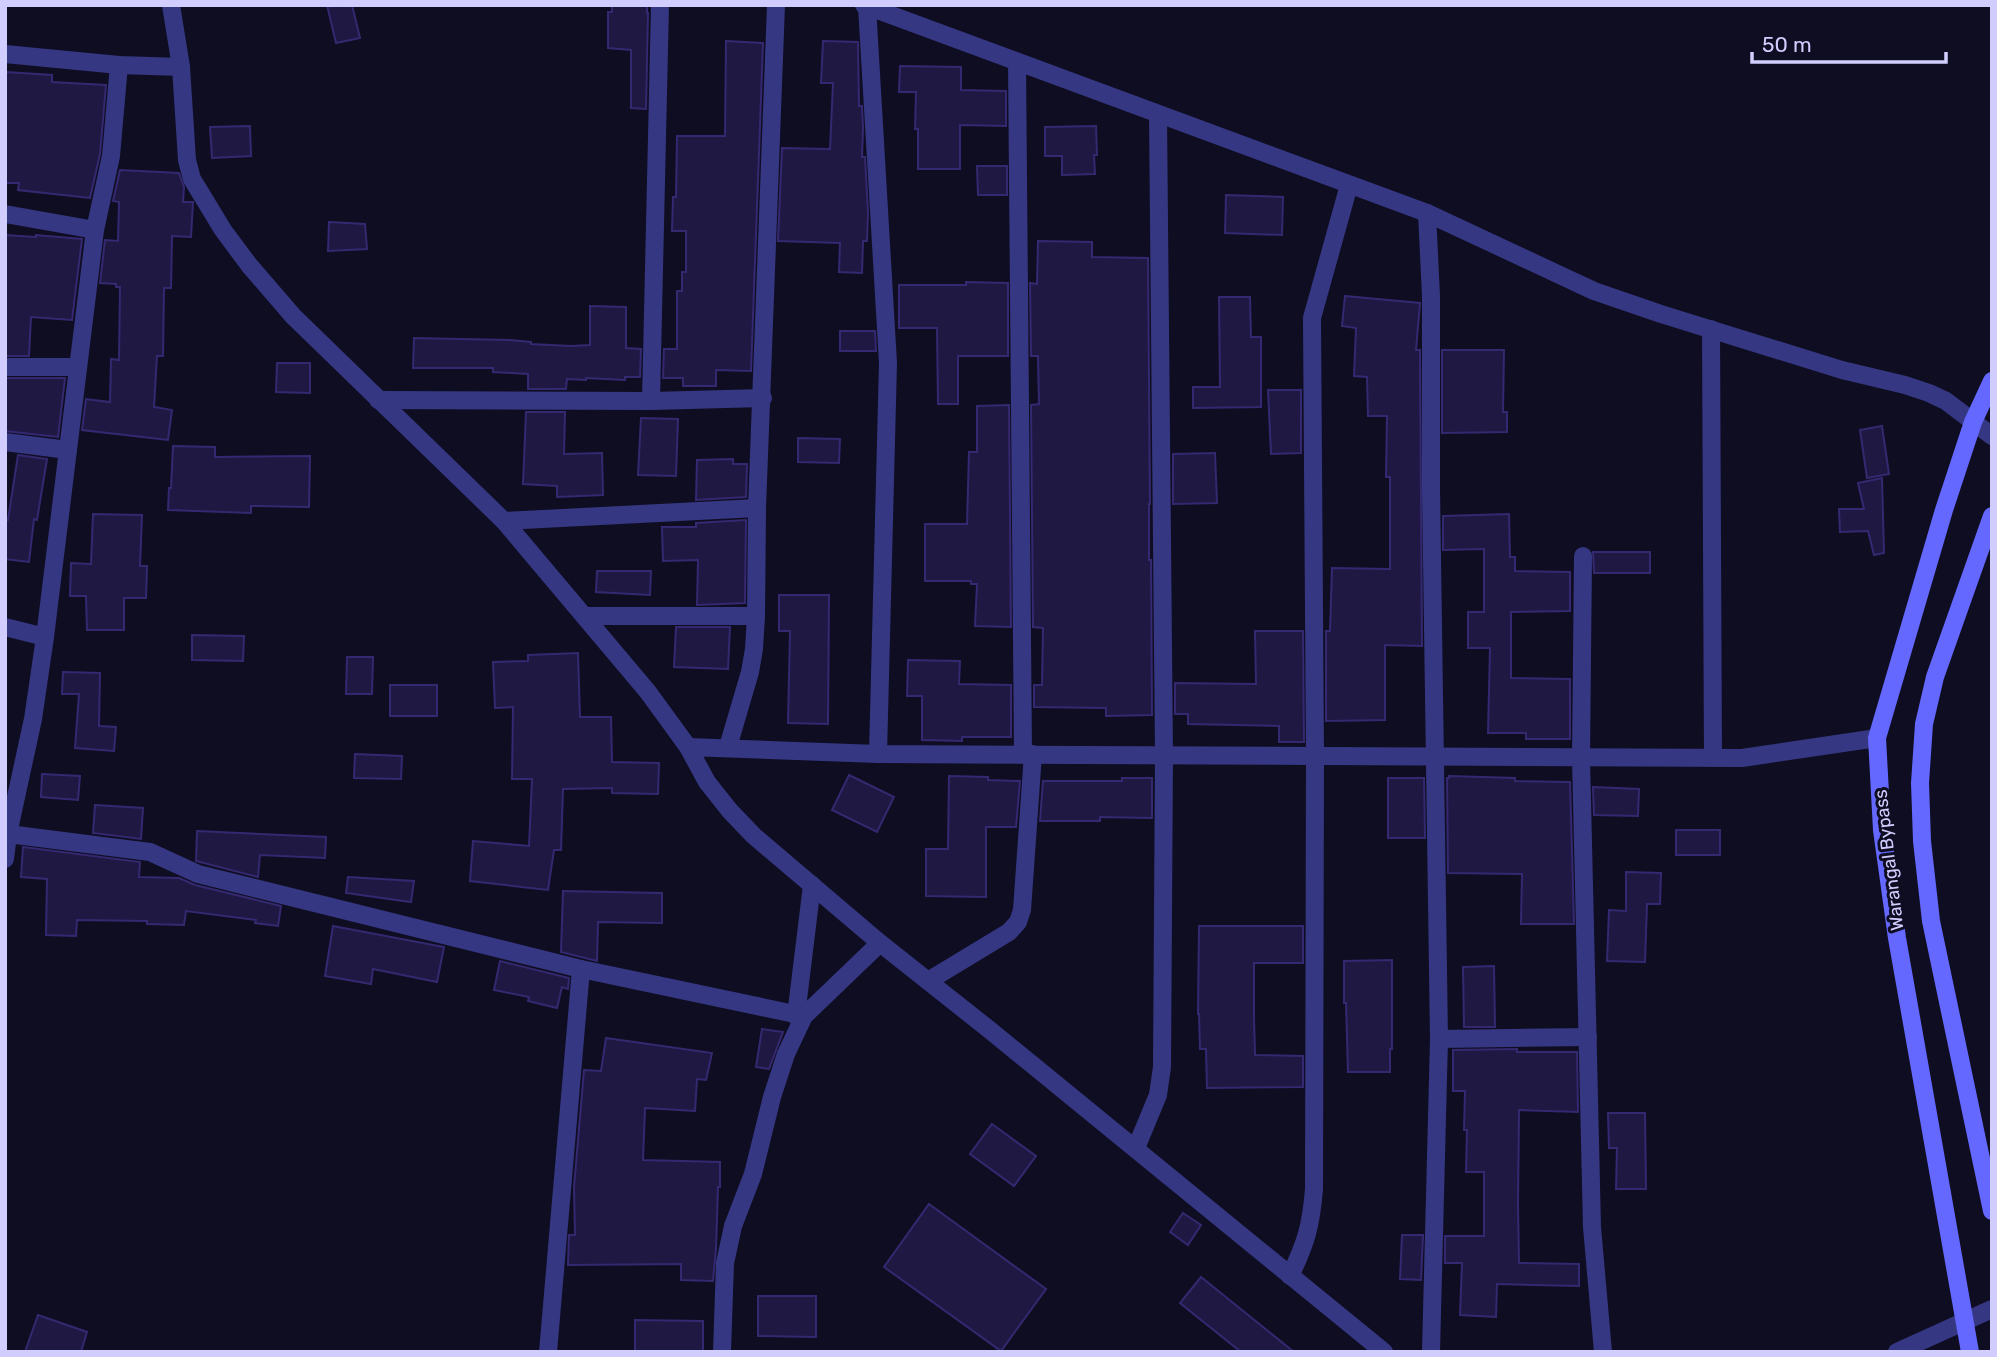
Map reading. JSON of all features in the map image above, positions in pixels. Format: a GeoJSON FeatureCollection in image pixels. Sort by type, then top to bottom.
{"type":"FeatureCollection","features":[{"type":"Feature","properties":{"kind":"main road","name":"Warangal Bypass"},"geometry":{"type":"LineString","coordinates":[[1970,1352],[1895,924],[1882,830],[1877,738],[1944,510],[1973,422],[1992,381]]}},
{"type":"Feature","properties":{"kind":"main road","name":"Warangal Bypass"},"geometry":{"type":"LineString","coordinates":[[1992,516],[1935,677],[1924,724],[1920,783],[1922,841],[1931,921],[1992,1212]]}},
{"type":"Feature","properties":{"kind":"street"},"geometry":{"type":"LineString","coordinates":[[171,5],[181,67],[187,160],[192,179],[223,230],[293,316],[503,521],[648,692],[688,747],[707,782],[730,811],[754,836],[880,943],[1136,1148],[1384,1352]]}},
{"type":"Feature","properties":{"kind":"street"},"geometry":{"type":"LineString","coordinates":[[651,401],[660,5]]}},
{"type":"Feature","properties":{"kind":"street"},"geometry":{"type":"LineString","coordinates":[[728,747],[754,649],[776,5]]}},
{"type":"Feature","properties":{"kind":"street"},"geometry":{"type":"LineString","coordinates":[[878,754],[888,363],[865,6],[1427,213],[1594,291],[1842,370],[1929,393],[1947,401],[1992,436]]}},
{"type":"Feature","properties":{"kind":"street"},"geometry":{"type":"LineString","coordinates":[[5,54],[119,65],[181,67]]}},
{"type":"Feature","properties":{"kind":"street"},"geometry":{"type":"LineString","coordinates":[[928,981],[1009,932],[1018,922],[1022,910],[1028,754],[1017,62]]}},
{"type":"Feature","properties":{"kind":"street"},"geometry":{"type":"LineString","coordinates":[[5,859],[33,719],[45,637],[95,230],[111,156],[119,65]]}},
{"type":"Feature","properties":{"kind":"street"},"geometry":{"type":"LineString","coordinates":[[1136,1148],[1161,1081],[1164,755],[1158,115]]}},
{"type":"Feature","properties":{"kind":"street"},"geometry":{"type":"LineString","coordinates":[[1290,1276],[1305,1243],[1312,1219],[1314,1189],[1312,318],[1349,185]]}},
{"type":"Feature","properties":{"kind":"street"},"geometry":{"type":"LineString","coordinates":[[1427,213],[1431,296],[1439,1039],[1431,1352]]}},
{"type":"Feature","properties":{"kind":"street"},"geometry":{"type":"LineString","coordinates":[[5,214],[95,230]]}},
{"type":"Feature","properties":{"kind":"street"},"geometry":{"type":"LineString","coordinates":[[1711,329],[1713,758]]}},
{"type":"Feature","properties":{"kind":"street"},"geometry":{"type":"LineString","coordinates":[[5,367],[77,366]]}},
{"type":"Feature","properties":{"kind":"street"},"geometry":{"type":"LineString","coordinates":[[377,400],[651,401],[763,398]]}},
{"type":"Feature","properties":{"kind":"street"},"geometry":{"type":"LineString","coordinates":[[5,442],[68,450]]}},
{"type":"Feature","properties":{"kind":"street"},"geometry":{"type":"LineString","coordinates":[[503,521],[757,508]]}},
{"type":"Feature","properties":{"kind":"street"},"geometry":{"type":"LineString","coordinates":[[1583,556],[1581,758],[1592,1227],[1603,1352]]}},
{"type":"Feature","properties":{"kind":"street"},"geometry":{"type":"LineString","coordinates":[[584,616],[756,616]]}},
{"type":"Feature","properties":{"kind":"street"},"geometry":{"type":"LineString","coordinates":[[5,626],[45,637]]}},
{"type":"Feature","properties":{"kind":"street"},"geometry":{"type":"LineString","coordinates":[[688,747],[878,754],[1741,758],[1877,738]]}},
{"type":"Feature","properties":{"kind":"street"},"geometry":{"type":"LineString","coordinates":[[8,834],[150,852],[198,874],[581,968],[800,1016]]}},
{"type":"Feature","properties":{"kind":"street"},"geometry":{"type":"LineString","coordinates":[[722,1352],[725,1263],[733,1226],[753,1174],[772,1097],[800,1016],[812,885]]}},
{"type":"Feature","properties":{"kind":"street"},"geometry":{"type":"LineString","coordinates":[[800,1016],[880,943]]}},
{"type":"Feature","properties":{"kind":"street"},"geometry":{"type":"LineString","coordinates":[[548,1352],[581,968]]}},
{"type":"Feature","properties":{"kind":"street"},"geometry":{"type":"LineString","coordinates":[[1439,1039],[1588,1037]]}},
{"type":"Feature","properties":{"kind":"street"},"geometry":{"type":"LineString","coordinates":[[1897,1352],[1992,1310]]}},
{"type":"Feature","properties":{"kind":"building"},"geometry":{"type":"Polygon","coordinates":[[[327,5],[352,5],[360,38],[336,43],[327,5]]]}},
{"type":"Feature","properties":{"kind":"building"},"geometry":{"type":"Polygon","coordinates":[[[612,5],[647,5],[646,109],[631,108],[631,50],[608,48],[608,12],[612,12],[612,5]]]}},
{"type":"Feature","properties":{"kind":"building"},"geometry":{"type":"Polygon","coordinates":[[[726,41],[763,43],[751,371],[716,370],[716,386],[683,386],[683,378],[663,378],[664,349],[677,349],[677,291],[682,291],[682,272],[686,272],[686,231],[672,231],[673,197],[676,197],[677,136],[725,136],[726,41]]]}},
{"type":"Feature","properties":{"kind":"building"},"geometry":{"type":"Polygon","coordinates":[[[823,41],[858,42],[862,157],[865,157],[868,212],[867,241],[863,241],[862,273],[839,272],[840,243],[778,241],[782,148],[830,149],[833,83],[821,83],[823,41]]]}},
{"type":"Feature","properties":{"kind":"building"},"geometry":{"type":"Polygon","coordinates":[[[900,66],[961,67],[961,90],[1006,91],[1006,126],[960,125],[960,169],[918,169],[916,92],[899,92],[900,66]]]}},
{"type":"Feature","properties":{"kind":"building"},"geometry":{"type":"Polygon","coordinates":[[[6,72],[52,75],[52,82],[106,85],[100,154],[90,198],[18,190],[19,183],[5,183],[6,72]]]}},
{"type":"Feature","properties":{"kind":"building"},"geometry":{"type":"Polygon","coordinates":[[[250,126],[251,156],[212,158],[210,127],[250,126]]]}},
{"type":"Feature","properties":{"kind":"building"},"geometry":{"type":"Polygon","coordinates":[[[1096,126],[1095,174],[1062,175],[1062,156],[1045,156],[1045,127],[1096,126]]]}},
{"type":"Feature","properties":{"kind":"building"},"geometry":{"type":"Polygon","coordinates":[[[977,166],[1007,166],[1007,195],[978,195],[977,166]]]}},
{"type":"Feature","properties":{"kind":"building"},"geometry":{"type":"Polygon","coordinates":[[[120,170],[179,173],[184,187],[183,202],[193,202],[191,237],[172,236],[171,288],[164,288],[163,356],[157,356],[154,407],[172,410],[168,440],[82,430],[86,399],[110,402],[111,359],[119,360],[120,287],[116,287],[116,284],[100,283],[105,240],[118,241],[119,202],[113,201],[120,170]]]}},
{"type":"Feature","properties":{"kind":"building"},"geometry":{"type":"Polygon","coordinates":[[[1226,195],[1283,197],[1282,235],[1225,233],[1226,195]]]}},
{"type":"Feature","properties":{"kind":"building"},"geometry":{"type":"Polygon","coordinates":[[[329,222],[365,224],[367,249],[328,251],[329,222]]]}},
{"type":"Feature","properties":{"kind":"building"},"geometry":{"type":"Polygon","coordinates":[[[5,235],[82,239],[72,320],[31,317],[29,356],[5,356],[5,235]]]}},
{"type":"Feature","properties":{"kind":"building"},"geometry":{"type":"Polygon","coordinates":[[[1038,241],[1092,242],[1092,257],[1148,258],[1152,715],[1106,716],[1106,708],[1034,707],[1034,685],[1042,685],[1043,628],[1033,627],[1031,405],[1039,404],[1038,356],[1031,356],[1030,283],[1037,284],[1038,241]]]}},
{"type":"Feature","properties":{"kind":"building"},"geometry":{"type":"Polygon","coordinates":[[[966,282],[1008,283],[1008,356],[958,356],[958,404],[938,404],[937,328],[899,328],[899,285],[966,285],[966,282]]]}},
{"type":"Feature","properties":{"kind":"building"},"geometry":{"type":"Polygon","coordinates":[[[1345,296],[1420,303],[1416,350],[1420,350],[1422,646],[1385,645],[1385,720],[1326,721],[1326,631],[1330,631],[1332,568],[1390,569],[1390,477],[1386,477],[1387,416],[1368,416],[1367,377],[1354,376],[1356,328],[1342,326],[1345,296]]]}},
{"type":"Feature","properties":{"kind":"building"},"geometry":{"type":"Polygon","coordinates":[[[1219,297],[1250,297],[1251,337],[1261,337],[1261,407],[1193,408],[1193,387],[1220,387],[1219,297]]]}},
{"type":"Feature","properties":{"kind":"building"},"geometry":{"type":"Polygon","coordinates":[[[590,306],[626,307],[626,348],[641,349],[640,377],[625,377],[625,380],[567,379],[566,389],[528,389],[528,374],[493,372],[493,368],[413,368],[414,338],[590,345],[590,306]]]}},
{"type":"Feature","properties":{"kind":"building"},"geometry":{"type":"Polygon","coordinates":[[[840,331],[875,331],[876,351],[840,351],[840,331]]]}},
{"type":"Feature","properties":{"kind":"building"},"geometry":{"type":"Polygon","coordinates":[[[1442,350],[1504,350],[1503,412],[1507,412],[1507,432],[1442,433],[1442,350]]]}},
{"type":"Feature","properties":{"kind":"building"},"geometry":{"type":"Polygon","coordinates":[[[277,363],[310,363],[310,393],[276,392],[277,363]]]}},
{"type":"Feature","properties":{"kind":"building"},"geometry":{"type":"Polygon","coordinates":[[[5,378],[65,378],[58,437],[5,431],[5,378]]]}},
{"type":"Feature","properties":{"kind":"building"},"geometry":{"type":"Polygon","coordinates":[[[1268,390],[1301,390],[1301,453],[1271,454],[1268,390]]]}},
{"type":"Feature","properties":{"kind":"building"},"geometry":{"type":"Polygon","coordinates":[[[1009,405],[1011,627],[975,626],[977,584],[971,584],[971,581],[925,581],[925,524],[967,524],[969,452],[977,452],[977,406],[1009,405]]]}},
{"type":"Feature","properties":{"kind":"building"},"geometry":{"type":"Polygon","coordinates":[[[526,412],[565,412],[564,454],[602,453],[603,495],[557,497],[557,486],[523,484],[526,412]]]}},
{"type":"Feature","properties":{"kind":"building"},"geometry":{"type":"Polygon","coordinates":[[[641,418],[678,419],[676,476],[638,475],[641,418]]]}},
{"type":"Feature","properties":{"kind":"building"},"geometry":{"type":"Polygon","coordinates":[[[1882,426],[1889,474],[1867,478],[1860,430],[1882,426]]]}},
{"type":"Feature","properties":{"kind":"building"},"geometry":{"type":"Polygon","coordinates":[[[798,438],[840,439],[839,463],[798,462],[798,438]]]}},
{"type":"Feature","properties":{"kind":"building"},"geometry":{"type":"Polygon","coordinates":[[[173,446],[215,447],[215,457],[310,456],[309,507],[251,506],[251,513],[168,510],[173,446]]]}},
{"type":"Feature","properties":{"kind":"building"},"geometry":{"type":"Polygon","coordinates":[[[1215,453],[1217,503],[1173,504],[1173,454],[1215,453]]]}},
{"type":"Feature","properties":{"kind":"building"},"geometry":{"type":"Polygon","coordinates":[[[18,455],[47,459],[37,520],[34,519],[29,562],[5,559],[5,520],[8,520],[18,455]]]}},
{"type":"Feature","properties":{"kind":"building"},"geometry":{"type":"Polygon","coordinates":[[[733,459],[733,464],[747,464],[746,497],[696,500],[697,460],[733,459]]]}},
{"type":"Feature","properties":{"kind":"building"},"geometry":{"type":"Polygon","coordinates":[[[1882,478],[1884,553],[1874,555],[1868,531],[1840,532],[1839,509],[1864,509],[1858,483],[1882,478]]]}},
{"type":"Feature","properties":{"kind":"building"},"geometry":{"type":"Polygon","coordinates":[[[93,514],[142,515],[140,566],[147,566],[146,598],[124,598],[124,630],[87,630],[86,596],[70,596],[71,563],[91,564],[93,514]]]}},
{"type":"Feature","properties":{"kind":"building"},"geometry":{"type":"Polygon","coordinates":[[[1509,514],[1510,557],[1515,557],[1515,571],[1570,572],[1570,611],[1511,612],[1511,678],[1570,679],[1570,739],[1526,739],[1526,733],[1488,733],[1490,648],[1468,648],[1468,612],[1484,612],[1484,549],[1443,550],[1443,516],[1509,514]]]}},
{"type":"Feature","properties":{"kind":"building"},"geometry":{"type":"Polygon","coordinates":[[[746,520],[745,603],[697,605],[698,560],[663,561],[662,527],[696,527],[696,523],[746,520]]]}},
{"type":"Feature","properties":{"kind":"building"},"geometry":{"type":"Polygon","coordinates":[[[1593,552],[1650,552],[1650,573],[1594,573],[1593,552]]]}},
{"type":"Feature","properties":{"kind":"building"},"geometry":{"type":"Polygon","coordinates":[[[597,571],[651,571],[650,595],[596,592],[597,571]]]}},
{"type":"Feature","properties":{"kind":"building"},"geometry":{"type":"Polygon","coordinates":[[[779,595],[829,595],[828,724],[788,723],[790,631],[779,631],[779,595]]]}},
{"type":"Feature","properties":{"kind":"building"},"geometry":{"type":"Polygon","coordinates":[[[676,627],[730,627],[728,669],[674,667],[676,627]]]}},
{"type":"Feature","properties":{"kind":"building"},"geometry":{"type":"Polygon","coordinates":[[[1255,631],[1303,631],[1304,742],[1279,742],[1279,726],[1188,724],[1188,714],[1175,714],[1175,683],[1256,684],[1255,631]]]}},
{"type":"Feature","properties":{"kind":"building"},"geometry":{"type":"Polygon","coordinates":[[[192,635],[244,636],[243,661],[192,660],[192,635]]]}},
{"type":"Feature","properties":{"kind":"building"},"geometry":{"type":"Polygon","coordinates":[[[578,653],[580,717],[611,717],[612,762],[659,763],[658,794],[612,793],[612,788],[563,789],[561,850],[554,850],[548,890],[470,881],[473,841],[529,846],[532,779],[512,779],[513,707],[495,708],[493,662],[528,661],[528,655],[578,653]]]}},
{"type":"Feature","properties":{"kind":"building"},"geometry":{"type":"Polygon","coordinates":[[[347,657],[373,657],[372,694],[346,694],[347,657]]]}},
{"type":"Feature","properties":{"kind":"building"},"geometry":{"type":"Polygon","coordinates":[[[908,660],[960,661],[959,684],[1011,685],[1011,737],[962,737],[962,741],[922,740],[922,696],[907,696],[908,660]]]}},
{"type":"Feature","properties":{"kind":"building"},"geometry":{"type":"Polygon","coordinates":[[[63,672],[100,673],[99,726],[116,727],[114,751],[75,748],[79,694],[62,694],[63,672]]]}},
{"type":"Feature","properties":{"kind":"building"},"geometry":{"type":"Polygon","coordinates":[[[390,685],[437,685],[437,716],[390,716],[390,685]]]}},
{"type":"Feature","properties":{"kind":"building"},"geometry":{"type":"Polygon","coordinates":[[[355,754],[402,756],[401,779],[354,778],[355,754]]]}},
{"type":"Feature","properties":{"kind":"building"},"geometry":{"type":"Polygon","coordinates":[[[42,774],[80,776],[78,800],[41,797],[42,774]]]}},
{"type":"Feature","properties":{"kind":"building"},"geometry":{"type":"Polygon","coordinates":[[[849,775],[894,797],[877,832],[832,810],[849,775]]]}},
{"type":"Feature","properties":{"kind":"building"},"geometry":{"type":"Polygon","coordinates":[[[949,776],[1020,781],[1016,827],[986,827],[986,897],[926,896],[926,849],[948,849],[949,776]]]}},
{"type":"Feature","properties":{"kind":"building"},"geometry":{"type":"Polygon","coordinates":[[[1449,776],[1570,782],[1574,924],[1521,924],[1522,874],[1448,873],[1449,776]]]}},
{"type":"Feature","properties":{"kind":"building"},"geometry":{"type":"Polygon","coordinates":[[[1122,778],[1152,778],[1152,818],[1100,817],[1100,821],[1040,821],[1043,781],[1122,781],[1122,778]]]}},
{"type":"Feature","properties":{"kind":"building"},"geometry":{"type":"Polygon","coordinates":[[[1388,778],[1424,778],[1425,838],[1388,838],[1388,778]]]}},
{"type":"Feature","properties":{"kind":"building"},"geometry":{"type":"Polygon","coordinates":[[[1593,787],[1639,789],[1638,816],[1594,815],[1593,787]]]}},
{"type":"Feature","properties":{"kind":"building"},"geometry":{"type":"Polygon","coordinates":[[[95,805],[143,808],[141,839],[93,833],[95,805]]]}},
{"type":"Feature","properties":{"kind":"building"},"geometry":{"type":"Polygon","coordinates":[[[1676,830],[1720,830],[1720,855],[1676,855],[1676,830]]]}},
{"type":"Feature","properties":{"kind":"building"},"geometry":{"type":"Polygon","coordinates":[[[197,831],[326,837],[325,858],[260,855],[258,877],[196,861],[197,831]]]}},
{"type":"Feature","properties":{"kind":"building"},"geometry":{"type":"Polygon","coordinates":[[[23,847],[140,862],[139,877],[179,878],[195,885],[281,906],[278,926],[255,923],[256,920],[186,911],[184,925],[147,924],[147,921],[77,920],[76,936],[46,935],[47,879],[21,877],[23,847]]]}},
{"type":"Feature","properties":{"kind":"building"},"geometry":{"type":"Polygon","coordinates":[[[1626,872],[1661,873],[1660,904],[1647,904],[1645,962],[1607,961],[1609,910],[1626,911],[1626,872]]]}},
{"type":"Feature","properties":{"kind":"building"},"geometry":{"type":"Polygon","coordinates":[[[348,877],[414,881],[411,902],[346,893],[348,877]]]}},
{"type":"Feature","properties":{"kind":"building"},"geometry":{"type":"Polygon","coordinates":[[[563,891],[662,893],[662,923],[598,922],[597,961],[561,952],[563,891]]]}},
{"type":"Feature","properties":{"kind":"building"},"geometry":{"type":"Polygon","coordinates":[[[333,926],[444,947],[437,982],[373,969],[371,984],[325,976],[333,926]]]}},
{"type":"Feature","properties":{"kind":"building"},"geometry":{"type":"Polygon","coordinates":[[[1199,926],[1303,926],[1303,963],[1254,963],[1254,1018],[1255,1055],[1303,1056],[1303,1087],[1207,1088],[1206,1049],[1200,1049],[1198,1014],[1199,926]]]}},
{"type":"Feature","properties":{"kind":"building"},"geometry":{"type":"Polygon","coordinates":[[[1392,960],[1390,1072],[1348,1072],[1344,961],[1392,960]]]}},
{"type":"Feature","properties":{"kind":"building"},"geometry":{"type":"Polygon","coordinates":[[[500,961],[569,978],[568,989],[562,987],[557,1008],[528,1001],[529,997],[494,990],[500,961]]]}},
{"type":"Feature","properties":{"kind":"building"},"geometry":{"type":"Polygon","coordinates":[[[1494,966],[1495,1027],[1464,1027],[1463,967],[1494,966]]]}},
{"type":"Feature","properties":{"kind":"building"},"geometry":{"type":"Polygon","coordinates":[[[762,1029],[783,1032],[769,1069],[756,1067],[762,1029]]]}},
{"type":"Feature","properties":{"kind":"building"},"geometry":{"type":"Polygon","coordinates":[[[606,1038],[712,1053],[706,1080],[697,1079],[695,1111],[645,1108],[643,1160],[720,1162],[713,1281],[681,1280],[681,1264],[568,1265],[569,1235],[575,1235],[574,1187],[584,1070],[601,1071],[606,1038]]]}},
{"type":"Feature","properties":{"kind":"building"},"geometry":{"type":"Polygon","coordinates":[[[1517,1049],[1517,1052],[1577,1052],[1578,1112],[1519,1110],[1518,1204],[1519,1263],[1579,1264],[1579,1286],[1497,1284],[1496,1317],[1460,1315],[1462,1263],[1445,1263],[1445,1236],[1484,1236],[1484,1172],[1466,1172],[1465,1091],[1453,1091],[1453,1050],[1517,1049]]]}},
{"type":"Feature","properties":{"kind":"building"},"geometry":{"type":"Polygon","coordinates":[[[1608,1113],[1645,1113],[1646,1189],[1616,1189],[1617,1148],[1609,1148],[1608,1113]]]}},
{"type":"Feature","properties":{"kind":"building"},"geometry":{"type":"Polygon","coordinates":[[[992,1124],[1036,1156],[1014,1186],[970,1154],[992,1124]]]}},
{"type":"Feature","properties":{"kind":"building"},"geometry":{"type":"Polygon","coordinates":[[[929,1204],[1046,1289],[1001,1351],[884,1267],[929,1204]]]}},
{"type":"Feature","properties":{"kind":"building"},"geometry":{"type":"Polygon","coordinates":[[[1183,1213],[1201,1225],[1188,1245],[1170,1232],[1183,1213]]]}},
{"type":"Feature","properties":{"kind":"building"},"geometry":{"type":"Polygon","coordinates":[[[1402,1235],[1423,1235],[1421,1280],[1400,1279],[1402,1235]]]}},
{"type":"Feature","properties":{"kind":"building"},"geometry":{"type":"Polygon","coordinates":[[[1201,1277],[1294,1352],[1241,1352],[1180,1303],[1201,1277]]]}},
{"type":"Feature","properties":{"kind":"building"},"geometry":{"type":"Polygon","coordinates":[[[758,1296],[816,1296],[816,1337],[758,1336],[758,1296]]]}},
{"type":"Feature","properties":{"kind":"building"},"geometry":{"type":"Polygon","coordinates":[[[38,1315],[87,1332],[81,1352],[25,1352],[38,1315]]]}},
{"type":"Feature","properties":{"kind":"building"},"geometry":{"type":"Polygon","coordinates":[[[635,1320],[703,1321],[703,1352],[635,1352],[635,1320]]]}}]}
